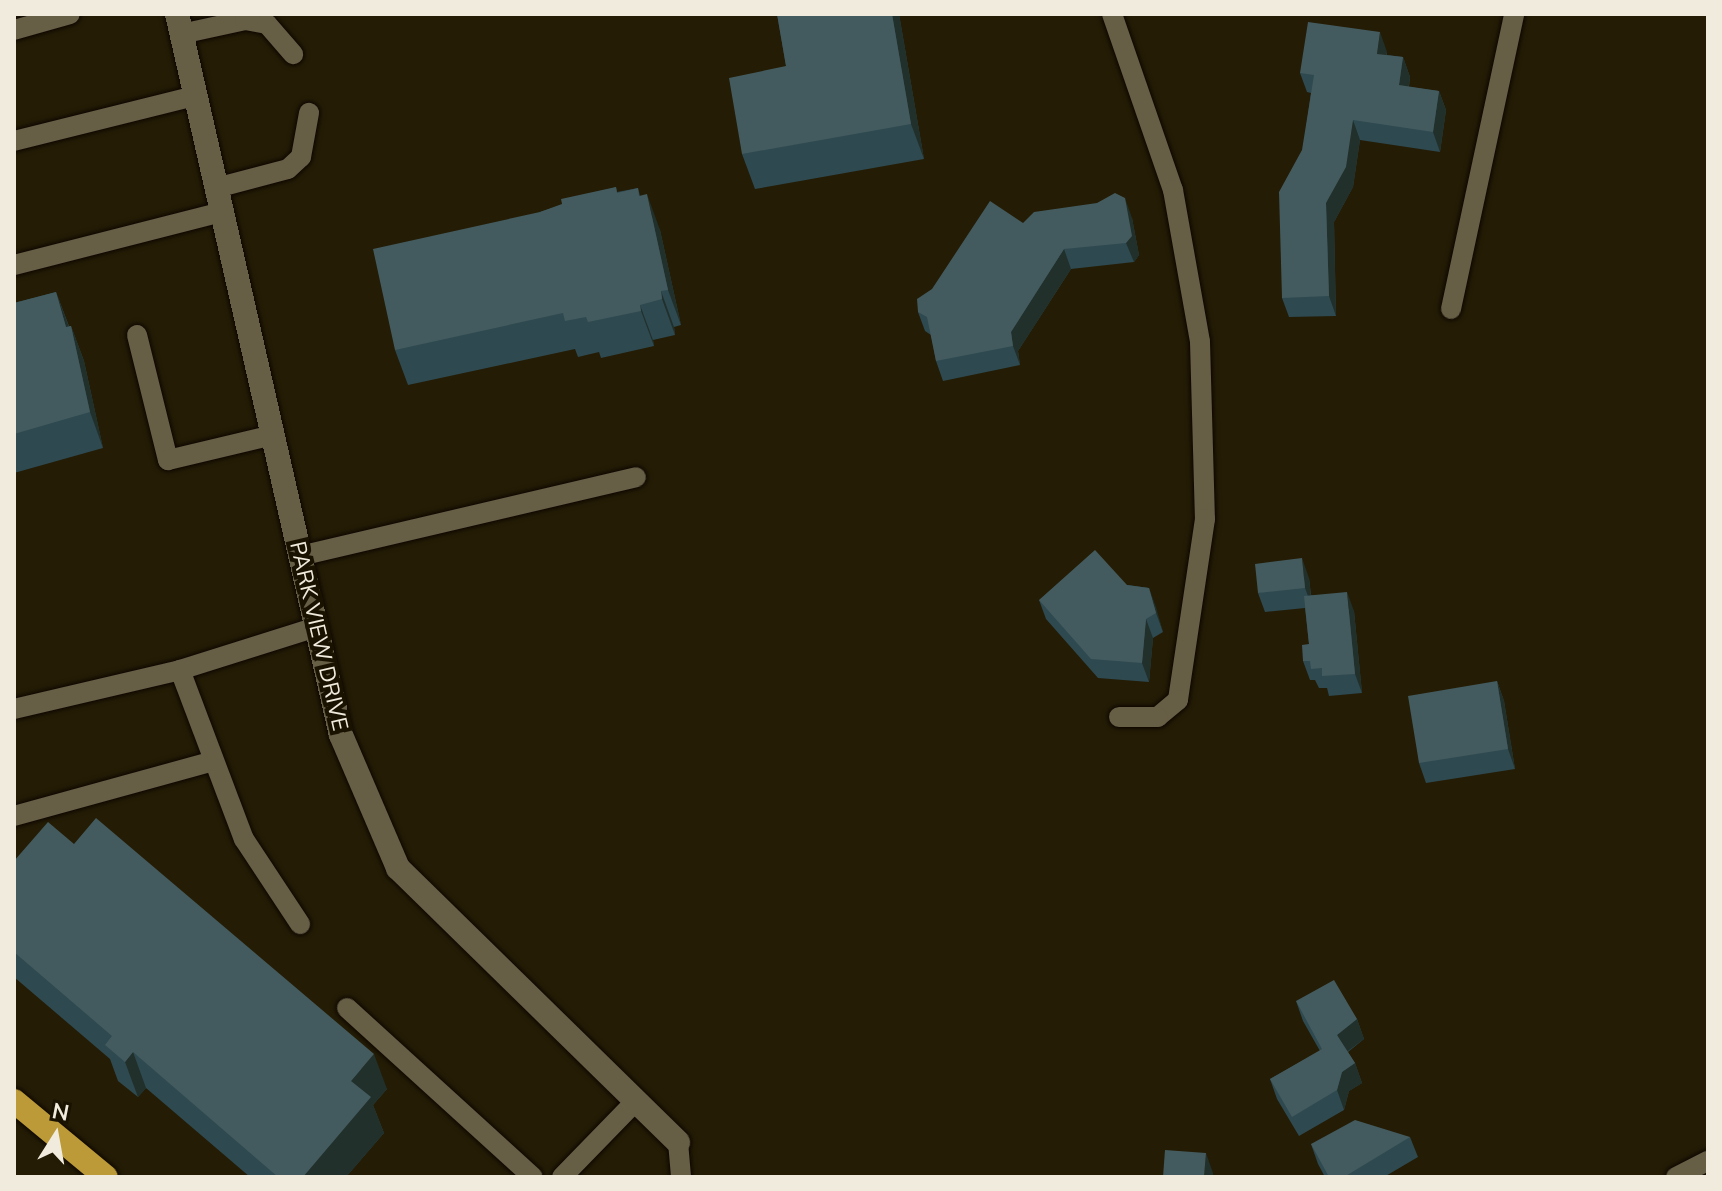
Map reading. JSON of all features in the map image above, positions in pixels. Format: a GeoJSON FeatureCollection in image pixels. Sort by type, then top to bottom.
{"type":"FeatureCollection","features":[{"type":"Feature","properties":{"kind":"highway"},"geometry":{"type":"LineString","coordinates":[[14,1101],[106,1177]]}},
{"type":"Feature","properties":{"kind":"street","name":"PARK VIEW DRIVE"},"geometry":{"type":"LineString","coordinates":[[179,24],[341,735],[398,868],[678,1142]]}},
{"type":"Feature","properties":{"kind":"lane"},"geometry":{"type":"LineString","coordinates":[[1112,14],[1173,190],[1200,342],[1205,519],[1178,700],[1158,717],[1119,717]]}},
{"type":"Feature","properties":{"kind":"lane"},"geometry":{"type":"LineString","coordinates":[[1451,309],[1514,14]]}},
{"type":"Feature","properties":{"kind":"lane"},"geometry":{"type":"LineString","coordinates":[[14,30],[61,15]]}},
{"type":"Feature","properties":{"kind":"lane"},"geometry":{"type":"LineString","coordinates":[[179,24],[245,20],[267,24],[293,54]]}},
{"type":"Feature","properties":{"kind":"lane"},"geometry":{"type":"LineString","coordinates":[[14,141],[195,96]]}},
{"type":"Feature","properties":{"kind":"lane"},"geometry":{"type":"LineString","coordinates":[[216,188],[288,169],[301,157],[310,132],[309,113]]}},
{"type":"Feature","properties":{"kind":"lane"},"geometry":{"type":"LineString","coordinates":[[14,265],[222,212]]}},
{"type":"Feature","properties":{"kind":"lane"},"geometry":{"type":"LineString","coordinates":[[137,335],[168,460],[273,435]]}},
{"type":"Feature","properties":{"kind":"lane"},"geometry":{"type":"LineString","coordinates":[[300,556],[636,477]]}},
{"type":"Feature","properties":{"kind":"lane"},"geometry":{"type":"LineString","coordinates":[[14,709],[180,670],[316,627]]}},
{"type":"Feature","properties":{"kind":"lane"},"geometry":{"type":"LineString","coordinates":[[180,670],[244,839],[300,924]]}},
{"type":"Feature","properties":{"kind":"lane"},"geometry":{"type":"LineString","coordinates":[[14,816],[214,761]]}},
{"type":"Feature","properties":{"kind":"lane"},"geometry":{"type":"LineString","coordinates":[[347,1008],[533,1177]]}},
{"type":"Feature","properties":{"kind":"lane"},"geometry":{"type":"LineString","coordinates":[[562,1177],[636,1101]]}},
{"type":"Feature","properties":{"kind":"lane"},"geometry":{"type":"LineString","coordinates":[[678,1142],[681,1177]]}},
{"type":"Feature","properties":{"kind":"lane"},"geometry":{"type":"LineString","coordinates":[[1676,1177],[1708,1161]]}},
{"type":"Feature","properties":{"kind":"building"},"geometry":{"type":"Polygon","coordinates":[[[777,14],[892,14],[911,124],[742,154],[729,78],[786,66],[777,14]]]}},
{"type":"Feature","properties":{"kind":"building"},"geometry":{"type":"Polygon","coordinates":[[[1308,22],[1380,32],[1377,54],[1403,57],[1399,85],[1439,91],[1433,132],[1353,120],[1346,167],[1326,203],[1329,296],[1282,298],[1279,192],[1302,150],[1314,75],[1300,73],[1308,22]]]}},
{"type":"Feature","properties":{"kind":"building"},"geometry":{"type":"Polygon","coordinates":[[[616,187],[617,193],[638,188],[639,196],[647,194],[668,290],[661,291],[662,299],[640,305],[641,311],[588,322],[586,317],[565,321],[563,313],[395,350],[373,249],[540,212],[562,204],[561,199],[616,187]]]}},
{"type":"Feature","properties":{"kind":"building"},"geometry":{"type":"Polygon","coordinates":[[[1115,193],[1125,198],[1132,236],[1126,243],[1064,249],[1011,332],[1013,346],[936,361],[927,317],[918,312],[917,299],[932,289],[990,201],[1023,223],[1034,212],[1097,203],[1115,193]]]}},
{"type":"Feature","properties":{"kind":"building"},"geometry":{"type":"Polygon","coordinates":[[[56,292],[66,327],[71,326],[90,412],[14,434],[14,303],[56,292]]]}},
{"type":"Feature","properties":{"kind":"building"},"geometry":{"type":"Polygon","coordinates":[[[1095,550],[1127,585],[1149,588],[1156,613],[1146,619],[1142,663],[1091,659],[1039,600],[1095,550]]]}},
{"type":"Feature","properties":{"kind":"building"},"geometry":{"type":"Polygon","coordinates":[[[1302,558],[1305,588],[1258,593],[1255,564],[1302,558]]]}},
{"type":"Feature","properties":{"kind":"building"},"geometry":{"type":"Polygon","coordinates":[[[1347,592],[1355,674],[1322,676],[1322,668],[1311,669],[1310,661],[1303,661],[1302,645],[1309,644],[1304,596],[1347,592]]]}},
{"type":"Feature","properties":{"kind":"building"},"geometry":{"type":"Polygon","coordinates":[[[1497,681],[1508,749],[1419,763],[1408,696],[1497,681]]]}},
{"type":"Feature","properties":{"kind":"building"},"geometry":{"type":"Polygon","coordinates":[[[96,818],[374,1054],[351,1081],[371,1097],[303,1177],[278,1177],[133,1052],[125,1062],[105,1045],[112,1036],[14,952],[14,861],[48,822],[74,844],[96,818]]]}},
{"type":"Feature","properties":{"kind":"building"},"geometry":{"type":"Polygon","coordinates":[[[1334,980],[1357,1019],[1337,1035],[1355,1063],[1342,1072],[1337,1090],[1292,1117],[1270,1079],[1322,1049],[1296,1001],[1334,980]]]}},
{"type":"Feature","properties":{"kind":"building"},"geometry":{"type":"Polygon","coordinates":[[[1355,1120],[1410,1137],[1344,1177],[1329,1177],[1311,1144],[1355,1120]]]}},
{"type":"Feature","properties":{"kind":"building"},"geometry":{"type":"Polygon","coordinates":[[[1165,1150],[1206,1153],[1204,1177],[1163,1177],[1165,1150]]]}}]}
